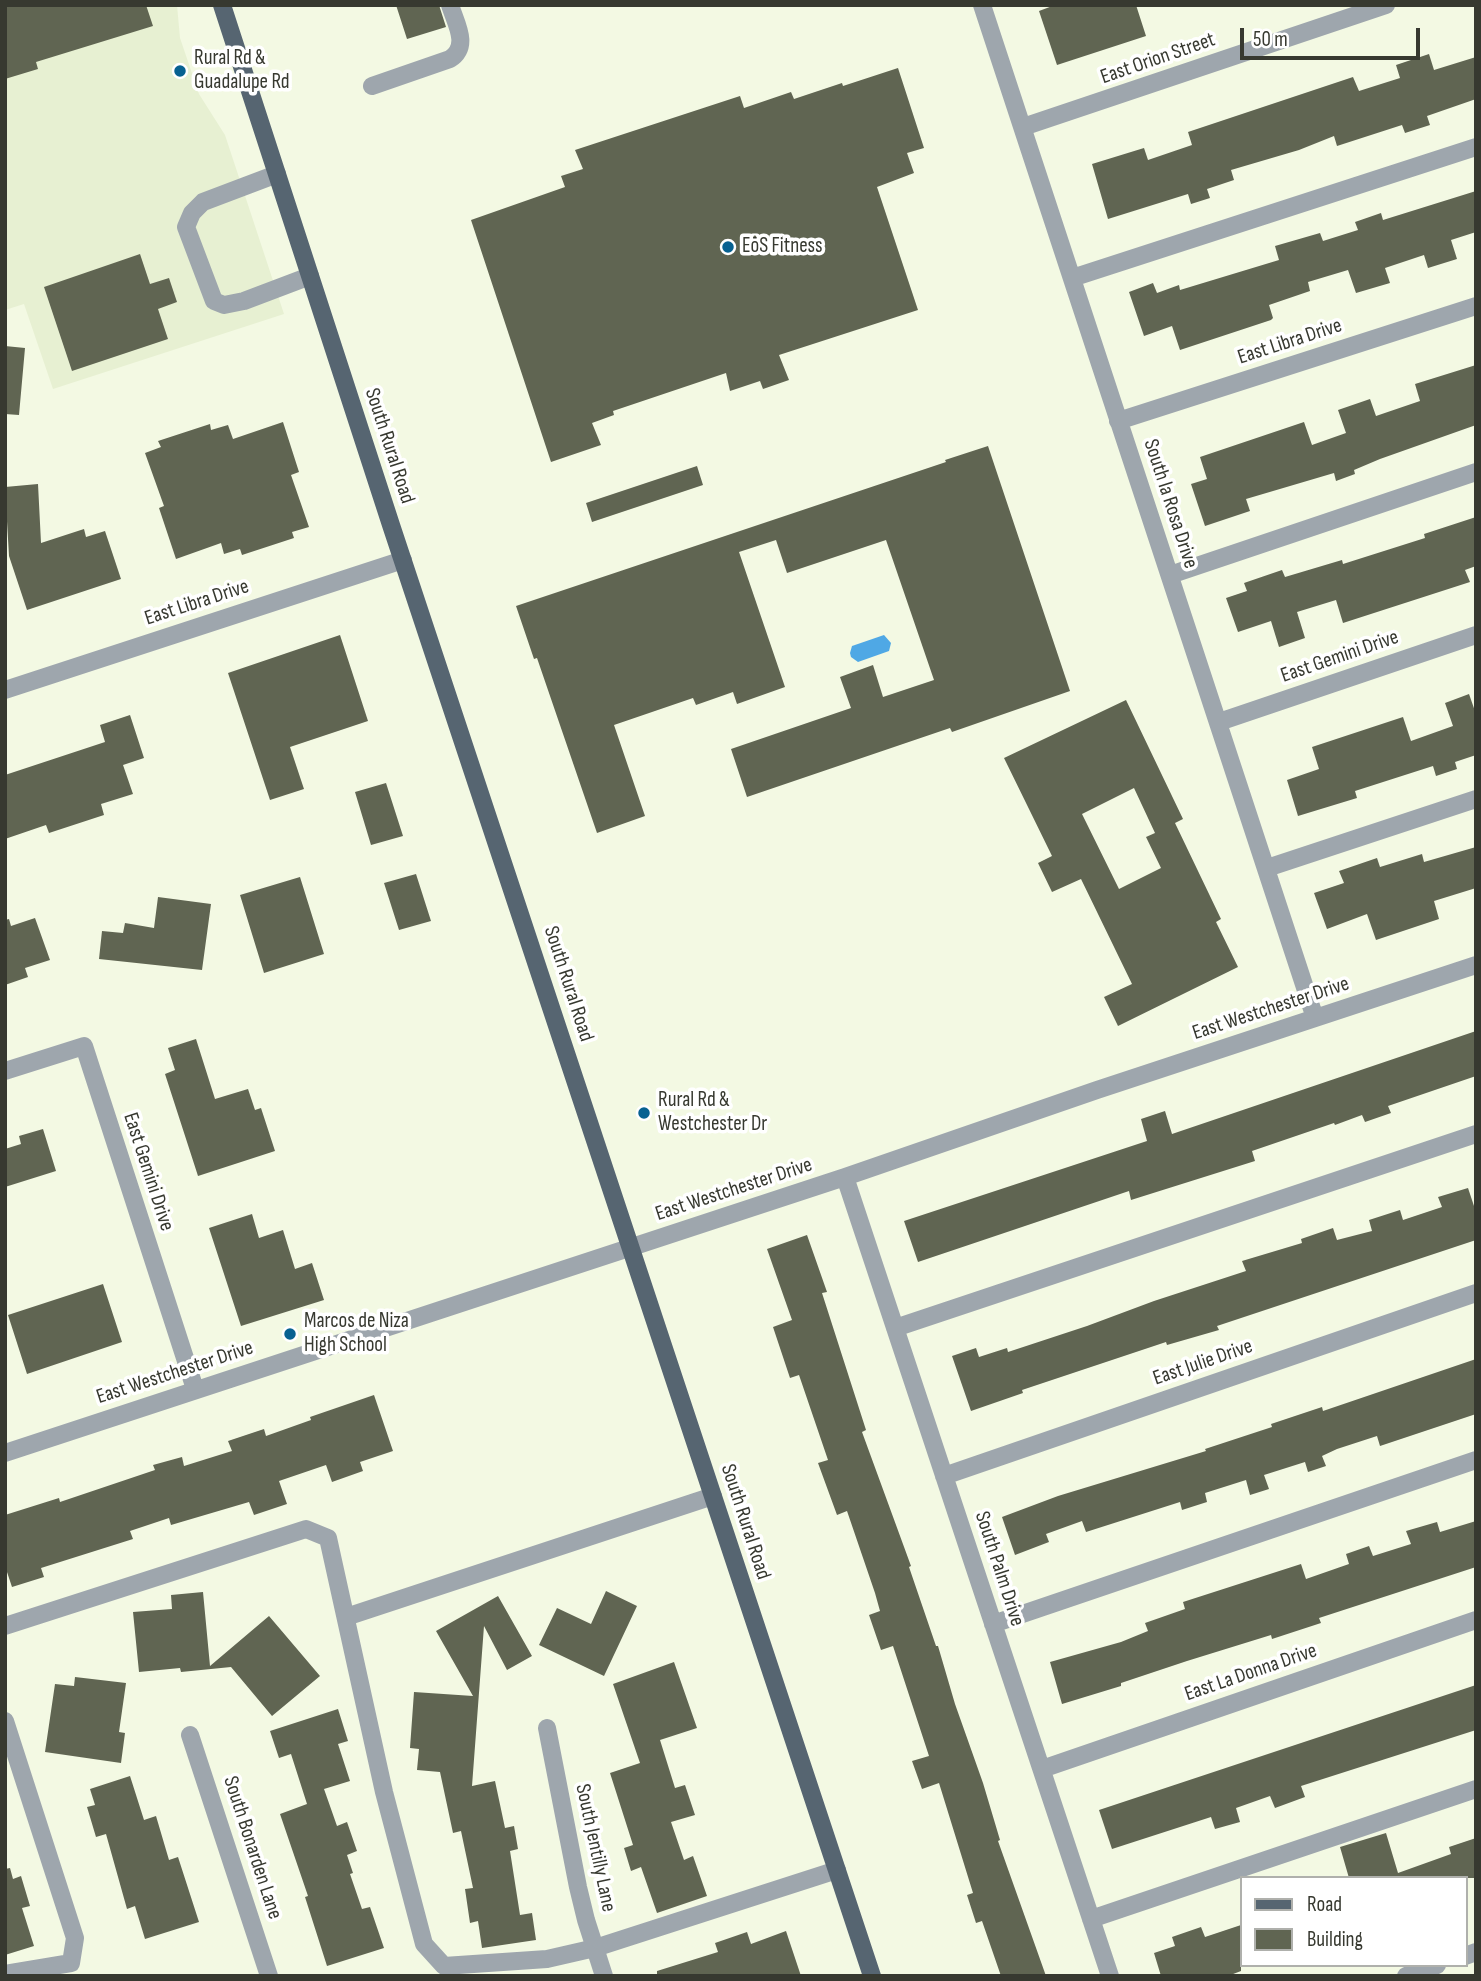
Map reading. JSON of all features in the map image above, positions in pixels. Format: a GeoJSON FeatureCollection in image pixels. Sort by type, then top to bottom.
{"type":"FeatureCollection","features":[{"type":"Feature","properties":{"kind":"main road","name":"South Rural Road"},"geometry":{"type":"LineString","coordinates":[[222,5],[872,1976]]}},
{"type":"Feature","properties":{"kind":"street"},"geometry":{"type":"LineString","coordinates":[[372,86],[450,60],[457,55],[461,38],[450,5]]}},
{"type":"Feature","properties":{"kind":"street","name":"South la Rosa Drive"},"geometry":{"type":"LineString","coordinates":[[982,5],[1315,1018]]}},
{"type":"Feature","properties":{"kind":"street","name":"East Orion Street"},"geometry":{"type":"LineString","coordinates":[[1023,127],[1386,5]]}},
{"type":"Feature","properties":{"kind":"street"},"geometry":{"type":"LineString","coordinates":[[1072,278],[1476,147]]}},
{"type":"Feature","properties":{"kind":"street"},"geometry":{"type":"LineString","coordinates":[[277,174],[203,202],[192,212],[186,227],[214,301],[224,305],[244,301],[310,276]]}},
{"type":"Feature","properties":{"kind":"street","name":"East Libra Drive"},"geometry":{"type":"LineString","coordinates":[[1118,421],[1476,306]]}},
{"type":"Feature","properties":{"kind":"street"},"geometry":{"type":"LineString","coordinates":[[1170,575],[1476,472]]}},
{"type":"Feature","properties":{"kind":"street","name":"East Libra Drive"},"geometry":{"type":"LineString","coordinates":[[7,684],[403,560]]}},
{"type":"Feature","properties":{"kind":"street","name":"East Gemini Drive"},"geometry":{"type":"LineString","coordinates":[[1219,722],[1476,635]]}},
{"type":"Feature","properties":{"kind":"street"},"geometry":{"type":"LineString","coordinates":[[1267,868],[1476,799]]}},
{"type":"Feature","properties":{"kind":"street","name":"East Westchester Drive"},"geometry":{"type":"LineString","coordinates":[[5,1453],[631,1248],[1476,965]]}},
{"type":"Feature","properties":{"kind":"street","name":"East Gemini Drive"},"geometry":{"type":"LineString","coordinates":[[5,1071],[84,1046],[195,1389]]}},
{"type":"Feature","properties":{"kind":"street"},"geometry":{"type":"LineString","coordinates":[[895,1328],[1476,1134]]}},
{"type":"Feature","properties":{"kind":"street","name":"South Palm Drive"},"geometry":{"type":"LineString","coordinates":[[845,1177],[1110,1976]]}},
{"type":"Feature","properties":{"kind":"street","name":"East Julie Drive"},"geometry":{"type":"LineString","coordinates":[[944,1476],[1476,1293]]}},
{"type":"Feature","properties":{"kind":"street"},"geometry":{"type":"LineString","coordinates":[[993,1624],[1476,1460]]}},
{"type":"Feature","properties":{"kind":"street"},"geometry":{"type":"LineString","coordinates":[[346,1617],[713,1496]]}},
{"type":"Feature","properties":{"kind":"street"},"geometry":{"type":"LineString","coordinates":[[5,1626],[306,1529],[328,1538],[384,1792],[424,1944],[444,1966],[547,1959],[595,1948],[837,1870]]}},
{"type":"Feature","properties":{"kind":"street","name":"East La Donna Drive"},"geometry":{"type":"LineString","coordinates":[[1042,1769],[1476,1620]]}},
{"type":"Feature","properties":{"kind":"street"},"geometry":{"type":"LineString","coordinates":[[5,1721],[75,1938],[71,1963],[5,1974]]}},
{"type":"Feature","properties":{"kind":"street","name":"South Jentilly Lane"},"geometry":{"type":"LineString","coordinates":[[547,1728],[578,1887],[604,1976]]}},
{"type":"Feature","properties":{"kind":"street","name":"South Bonarden Lane"},"geometry":{"type":"LineString","coordinates":[[190,1735],[270,1976]]}},
{"type":"Feature","properties":{"kind":"street"},"geometry":{"type":"LineString","coordinates":[[1091,1919],[1476,1789]]}},
{"type":"Feature","properties":{"kind":"street"},"geometry":{"type":"LineString","coordinates":[[1406,1976],[1431,1967]]}},
{"type":"Feature","properties":{"kind":"shaded area"},"geometry":{"type":"Polygon","coordinates":[[[5,5],[177,5],[180,38],[199,94],[225,135],[284,314],[53,389],[24,304],[5,310],[5,5]]]}},
{"type":"Feature","properties":{"kind":"water"},"geometry":{"type":"Polygon","coordinates":[[[884,635],[891,643],[889,651],[858,662],[851,657],[852,646],[884,635]]]}},
{"type":"Feature","properties":{"kind":"building"},"geometry":{"type":"Polygon","coordinates":[[[5,5],[146,5],[153,26],[36,62],[38,69],[5,79],[5,5]]]}},
{"type":"Feature","properties":{"kind":"building"},"geometry":{"type":"Polygon","coordinates":[[[396,5],[439,5],[446,27],[407,39],[396,5]]]}},
{"type":"Feature","properties":{"kind":"building"},"geometry":{"type":"Polygon","coordinates":[[[1055,5],[1136,5],[1146,36],[1057,65],[1039,11],[1055,5]]]}},
{"type":"Feature","properties":{"kind":"building"},"geometry":{"type":"Polygon","coordinates":[[[1429,54],[1434,70],[1476,57],[1476,99],[1427,116],[1430,125],[1405,133],[1402,125],[1337,146],[1334,136],[1299,150],[1231,170],[1234,180],[1207,189],[1210,198],[1191,204],[1188,194],[1108,219],[1092,164],[1144,148],[1148,160],[1192,145],[1188,132],[1353,77],[1359,91],[1400,78],[1396,65],[1429,54]]]}},
{"type":"Feature","properties":{"kind":"building"},"geometry":{"type":"Polygon","coordinates":[[[898,68],[924,148],[907,153],[914,173],[877,187],[918,310],[779,355],[789,380],[763,389],[760,381],[730,391],[726,373],[613,411],[614,415],[592,423],[601,445],[551,462],[471,220],[565,187],[561,176],[583,169],[575,150],[740,96],[744,108],[791,92],[794,99],[898,68]]]}},
{"type":"Feature","properties":{"kind":"building"},"geometry":{"type":"Polygon","coordinates":[[[1476,191],[1476,232],[1451,240],[1457,259],[1428,268],[1424,255],[1385,268],[1390,283],[1356,293],[1348,270],[1308,282],[1310,291],[1269,305],[1273,318],[1271,320],[1180,350],[1172,326],[1144,336],[1129,292],[1153,283],[1157,293],[1179,285],[1180,290],[1279,260],[1275,246],[1320,233],[1323,241],[1358,230],[1355,222],[1381,213],[1383,220],[1476,191]]]}},
{"type":"Feature","properties":{"kind":"building"},"geometry":{"type":"Polygon","coordinates":[[[140,254],[150,284],[169,278],[177,302],[158,309],[168,339],[72,371],[44,287],[140,254]]]}},
{"type":"Feature","properties":{"kind":"building"},"geometry":{"type":"Polygon","coordinates":[[[5,346],[25,348],[19,415],[5,414],[5,346]]]}},
{"type":"Feature","properties":{"kind":"building"},"geometry":{"type":"Polygon","coordinates":[[[1476,365],[1476,425],[1380,459],[1354,470],[1355,474],[1336,481],[1334,473],[1246,499],[1250,511],[1205,526],[1191,484],[1207,479],[1200,457],[1304,422],[1312,445],[1346,433],[1338,410],[1370,399],[1376,416],[1420,401],[1415,384],[1476,365]]]}},
{"type":"Feature","properties":{"kind":"building"},"geometry":{"type":"Polygon","coordinates":[[[283,422],[299,472],[291,475],[309,527],[292,532],[294,538],[242,555],[240,549],[224,554],[221,543],[176,559],[159,508],[164,506],[145,453],[161,447],[158,441],[210,424],[211,430],[228,425],[233,439],[283,422]]]}},
{"type":"Feature","properties":{"kind":"building"},"geometry":{"type":"Polygon","coordinates":[[[988,446],[1070,691],[952,732],[950,728],[747,797],[731,749],[851,708],[840,677],[873,665],[883,697],[934,680],[886,540],[787,573],[776,540],[739,552],[785,687],[737,704],[733,692],[696,705],[693,698],[614,725],[645,816],[597,833],[537,658],[534,659],[516,606],[988,446]]]}},
{"type":"Feature","properties":{"kind":"building"},"geometry":{"type":"Polygon","coordinates":[[[697,466],[703,485],[592,522],[586,503],[697,466]]]}},
{"type":"Feature","properties":{"kind":"building"},"geometry":{"type":"Polygon","coordinates":[[[38,484],[41,543],[84,529],[86,537],[105,531],[121,579],[27,610],[9,556],[5,487],[38,484]]]}},
{"type":"Feature","properties":{"kind":"building"},"geometry":{"type":"Polygon","coordinates":[[[1476,517],[1476,566],[1465,570],[1470,582],[1343,623],[1336,600],[1297,612],[1305,638],[1279,647],[1271,621],[1238,632],[1226,598],[1247,591],[1244,583],[1282,570],[1285,577],[1342,560],[1343,564],[1425,538],[1424,534],[1476,517]]]}},
{"type":"Feature","properties":{"kind":"building"},"geometry":{"type":"Polygon","coordinates":[[[340,635],[368,721],[290,747],[304,789],[270,800],[228,673],[340,635]]]}},
{"type":"Feature","properties":{"kind":"building"},"geometry":{"type":"Polygon","coordinates":[[[1469,694],[1476,714],[1476,755],[1455,762],[1457,769],[1436,776],[1433,766],[1355,791],[1357,798],[1298,816],[1287,780],[1319,769],[1312,747],[1403,717],[1411,741],[1453,726],[1445,703],[1469,694]]]}},
{"type":"Feature","properties":{"kind":"building"},"geometry":{"type":"Polygon","coordinates":[[[1126,700],[1183,819],[1175,823],[1221,919],[1216,922],[1238,967],[1118,1026],[1104,997],[1132,984],[1081,879],[1052,892],[1038,863],[1052,856],[1004,758],[1126,700]],[[1134,788],[1082,814],[1119,889],[1161,868],[1146,837],[1155,833],[1134,788]]]}},
{"type":"Feature","properties":{"kind":"building"},"geometry":{"type":"Polygon","coordinates":[[[130,715],[144,758],[123,765],[133,794],[101,804],[104,815],[49,833],[46,825],[5,839],[5,775],[105,742],[100,725],[130,715]]]}},
{"type":"Feature","properties":{"kind":"building"},"geometry":{"type":"Polygon","coordinates":[[[386,783],[403,836],[371,845],[355,792],[386,783]]]}},
{"type":"Feature","properties":{"kind":"building"},"geometry":{"type":"Polygon","coordinates":[[[1476,847],[1476,888],[1434,901],[1439,919],[1376,940],[1367,914],[1327,929],[1314,893],[1344,883],[1339,871],[1377,858],[1380,867],[1422,854],[1424,862],[1476,847]]]}},
{"type":"Feature","properties":{"kind":"building"},"geometry":{"type":"Polygon","coordinates":[[[416,874],[431,921],[399,930],[384,883],[416,874]]]}},
{"type":"Feature","properties":{"kind":"building"},"geometry":{"type":"Polygon","coordinates":[[[300,877],[324,954],[264,973],[240,895],[300,877]]]}},
{"type":"Feature","properties":{"kind":"building"},"geometry":{"type":"Polygon","coordinates":[[[158,897],[211,904],[202,970],[99,959],[102,931],[123,933],[125,923],[154,928],[158,897]]]}},
{"type":"Feature","properties":{"kind":"building"},"geometry":{"type":"Polygon","coordinates":[[[35,918],[50,960],[25,968],[28,977],[5,985],[5,920],[9,919],[11,926],[35,918]]]}},
{"type":"Feature","properties":{"kind":"building"},"geometry":{"type":"Polygon","coordinates":[[[1476,1031],[1476,1076],[1388,1106],[1391,1113],[1365,1122],[1362,1115],[1335,1125],[1334,1123],[1252,1151],[1255,1161],[1131,1200],[1129,1191],[918,1262],[904,1221],[1147,1141],[1141,1119],[1165,1111],[1172,1134],[1476,1031]]]}},
{"type":"Feature","properties":{"kind":"building"},"geometry":{"type":"Polygon","coordinates":[[[196,1039],[215,1099],[248,1089],[255,1110],[261,1108],[275,1151],[198,1176],[165,1074],[175,1070],[168,1048],[196,1039]]]}},
{"type":"Feature","properties":{"kind":"building"},"geometry":{"type":"Polygon","coordinates":[[[43,1129],[56,1171],[5,1187],[5,1149],[21,1144],[19,1136],[43,1129]]]}},
{"type":"Feature","properties":{"kind":"building"},"geometry":{"type":"Polygon","coordinates":[[[1468,1188],[1476,1212],[1476,1240],[1217,1326],[1219,1330],[1167,1345],[1166,1342],[1022,1390],[1023,1393],[971,1411],[952,1356],[976,1348],[979,1357],[1007,1348],[1008,1352],[1246,1271],[1242,1261],[1302,1243],[1301,1239],[1333,1228],[1337,1240],[1372,1231],[1369,1220],[1400,1210],[1403,1220],[1442,1207],[1438,1197],[1468,1188]]]}},
{"type":"Feature","properties":{"kind":"building"},"geometry":{"type":"Polygon","coordinates":[[[252,1214],[259,1238],[283,1230],[295,1269],[312,1263],[324,1300],[241,1326],[209,1228],[252,1214]]]}},
{"type":"Feature","properties":{"kind":"building"},"geometry":{"type":"Polygon","coordinates":[[[807,1235],[827,1292],[822,1293],[866,1430],[862,1432],[911,1566],[909,1567],[983,1783],[1000,1840],[998,1841],[1046,1976],[1001,1976],[982,1921],[976,1923],[967,1895],[973,1893],[939,1783],[922,1789],[912,1761],[929,1756],[893,1646],[881,1650],[869,1615],[880,1611],[875,1593],[847,1511],[837,1515],[818,1463],[828,1460],[799,1375],[790,1378],[773,1327],[792,1320],[767,1249],[807,1235]]]}},
{"type":"Feature","properties":{"kind":"building"},"geometry":{"type":"Polygon","coordinates":[[[103,1284],[122,1342],[27,1374],[8,1315],[103,1284]]]}},
{"type":"Feature","properties":{"kind":"building"},"geometry":{"type":"Polygon","coordinates":[[[1476,1359],[1476,1414],[1380,1446],[1377,1436],[1337,1449],[1322,1456],[1326,1466],[1308,1472],[1305,1462],[1264,1475],[1269,1489],[1250,1495],[1246,1480],[1205,1493],[1207,1502],[1182,1510],[1180,1502],[1086,1532],[1082,1521],[1046,1534],[1049,1542],[1015,1555],[1002,1517],[1058,1496],[1206,1451],[1205,1449],[1322,1407],[1323,1411],[1476,1359]]]}},
{"type":"Feature","properties":{"kind":"building"},"geometry":{"type":"Polygon","coordinates":[[[374,1395],[393,1451],[360,1462],[363,1471],[332,1482],[326,1465],[279,1481],[287,1504],[254,1515],[249,1502],[171,1525],[169,1518],[130,1531],[133,1539],[41,1568],[44,1577],[12,1587],[5,1566],[5,1515],[59,1498],[60,1502],[155,1470],[153,1465],[182,1457],[184,1466],[232,1451],[228,1441],[264,1429],[266,1436],[311,1420],[310,1417],[374,1395]]]}},
{"type":"Feature","properties":{"kind":"building"},"geometry":{"type":"Polygon","coordinates":[[[1476,1521],[1476,1567],[1319,1618],[1321,1623],[1187,1661],[1121,1683],[1121,1686],[1062,1704],[1050,1662],[1121,1642],[1148,1631],[1145,1623],[1185,1609],[1183,1602],[1301,1564],[1306,1579],[1349,1564],[1346,1554],[1369,1546],[1373,1556],[1411,1544],[1406,1531],[1437,1522],[1440,1532],[1476,1521]]]}},
{"type":"Feature","properties":{"kind":"building"},"geometry":{"type":"Polygon","coordinates":[[[606,1591],[637,1606],[604,1676],[539,1645],[557,1608],[591,1624],[606,1591]]]}},
{"type":"Feature","properties":{"kind":"building"},"geometry":{"type":"Polygon","coordinates":[[[203,1592],[210,1666],[269,1616],[320,1676],[272,1716],[231,1667],[181,1672],[180,1668],[139,1672],[133,1612],[172,1609],[171,1595],[203,1592]]]}},
{"type":"Feature","properties":{"kind":"building"},"geometry":{"type":"Polygon","coordinates":[[[498,1596],[532,1656],[507,1670],[484,1626],[472,1786],[495,1781],[505,1828],[514,1826],[518,1849],[510,1851],[520,1915],[532,1913],[536,1940],[482,1948],[478,1921],[470,1923],[465,1889],[473,1888],[461,1831],[453,1833],[440,1772],[417,1770],[419,1749],[410,1748],[414,1692],[473,1696],[436,1631],[498,1596]]]}},
{"type":"Feature","properties":{"kind":"building"},"geometry":{"type":"Polygon","coordinates":[[[674,1662],[697,1728],[660,1740],[675,1788],[685,1785],[695,1815],[671,1822],[684,1860],[693,1856],[707,1896],[657,1913],[641,1867],[631,1871],[624,1848],[633,1845],[610,1773],[640,1763],[613,1684],[674,1662]]]}},
{"type":"Feature","properties":{"kind":"building"},"geometry":{"type":"Polygon","coordinates":[[[75,1677],[126,1683],[119,1732],[125,1733],[121,1763],[45,1752],[55,1684],[74,1686],[75,1677]]]}},
{"type":"Feature","properties":{"kind":"building"},"geometry":{"type":"Polygon","coordinates":[[[1476,1685],[1476,1730],[1301,1786],[1305,1797],[1275,1808],[1270,1796],[1236,1808],[1240,1822],[1215,1829],[1211,1817],[1112,1849],[1099,1810],[1476,1685]]]}},
{"type":"Feature","properties":{"kind":"building"},"geometry":{"type":"Polygon","coordinates":[[[338,1709],[348,1741],[338,1744],[350,1781],[324,1789],[337,1826],[347,1822],[357,1851],[347,1855],[353,1873],[350,1874],[362,1909],[370,1907],[384,1948],[327,1966],[305,1897],[308,1896],[280,1814],[307,1804],[291,1754],[279,1758],[270,1731],[338,1709]]]}},
{"type":"Feature","properties":{"kind":"building"},"geometry":{"type":"Polygon","coordinates":[[[130,1776],[144,1820],[156,1816],[169,1860],[178,1857],[199,1922],[145,1939],[135,1906],[127,1909],[106,1834],[96,1837],[87,1807],[95,1805],[90,1789],[130,1776]]]}},
{"type":"Feature","properties":{"kind":"building"},"geometry":{"type":"Polygon","coordinates":[[[1386,1833],[1398,1873],[1451,1854],[1449,1847],[1476,1838],[1476,1878],[1348,1876],[1340,1847],[1386,1833]]]}},
{"type":"Feature","properties":{"kind":"building"},"geometry":{"type":"Polygon","coordinates":[[[10,1868],[13,1879],[21,1876],[30,1906],[22,1908],[34,1946],[5,1955],[5,1869],[10,1868]]]}},
{"type":"Feature","properties":{"kind":"building"},"geometry":{"type":"Polygon","coordinates":[[[1240,1925],[1241,1971],[1228,1976],[1161,1976],[1154,1953],[1175,1946],[1172,1937],[1201,1927],[1205,1937],[1240,1925]]]}},
{"type":"Feature","properties":{"kind":"building"},"geometry":{"type":"Polygon","coordinates":[[[786,1931],[801,1976],[657,1976],[657,1971],[718,1952],[715,1943],[747,1932],[751,1944],[786,1931]]]}},
{"type":"Feature","properties":{"kind":"place","name":"Rural Rd & Guadalupe Rd"},"geometry":{"type":"Point","coordinates":[180,71]}},
{"type":"Feature","properties":{"kind":"place","name":"EōS Fitness"},"geometry":{"type":"Point","coordinates":[728,247]}},
{"type":"Feature","properties":{"kind":"place","name":"Rural Rd & Westchester Dr"},"geometry":{"type":"Point","coordinates":[644,1113]}},
{"type":"Feature","properties":{"kind":"place","name":"Marcos de Niza High School"},"geometry":{"type":"Point","coordinates":[290,1334]}}]}
